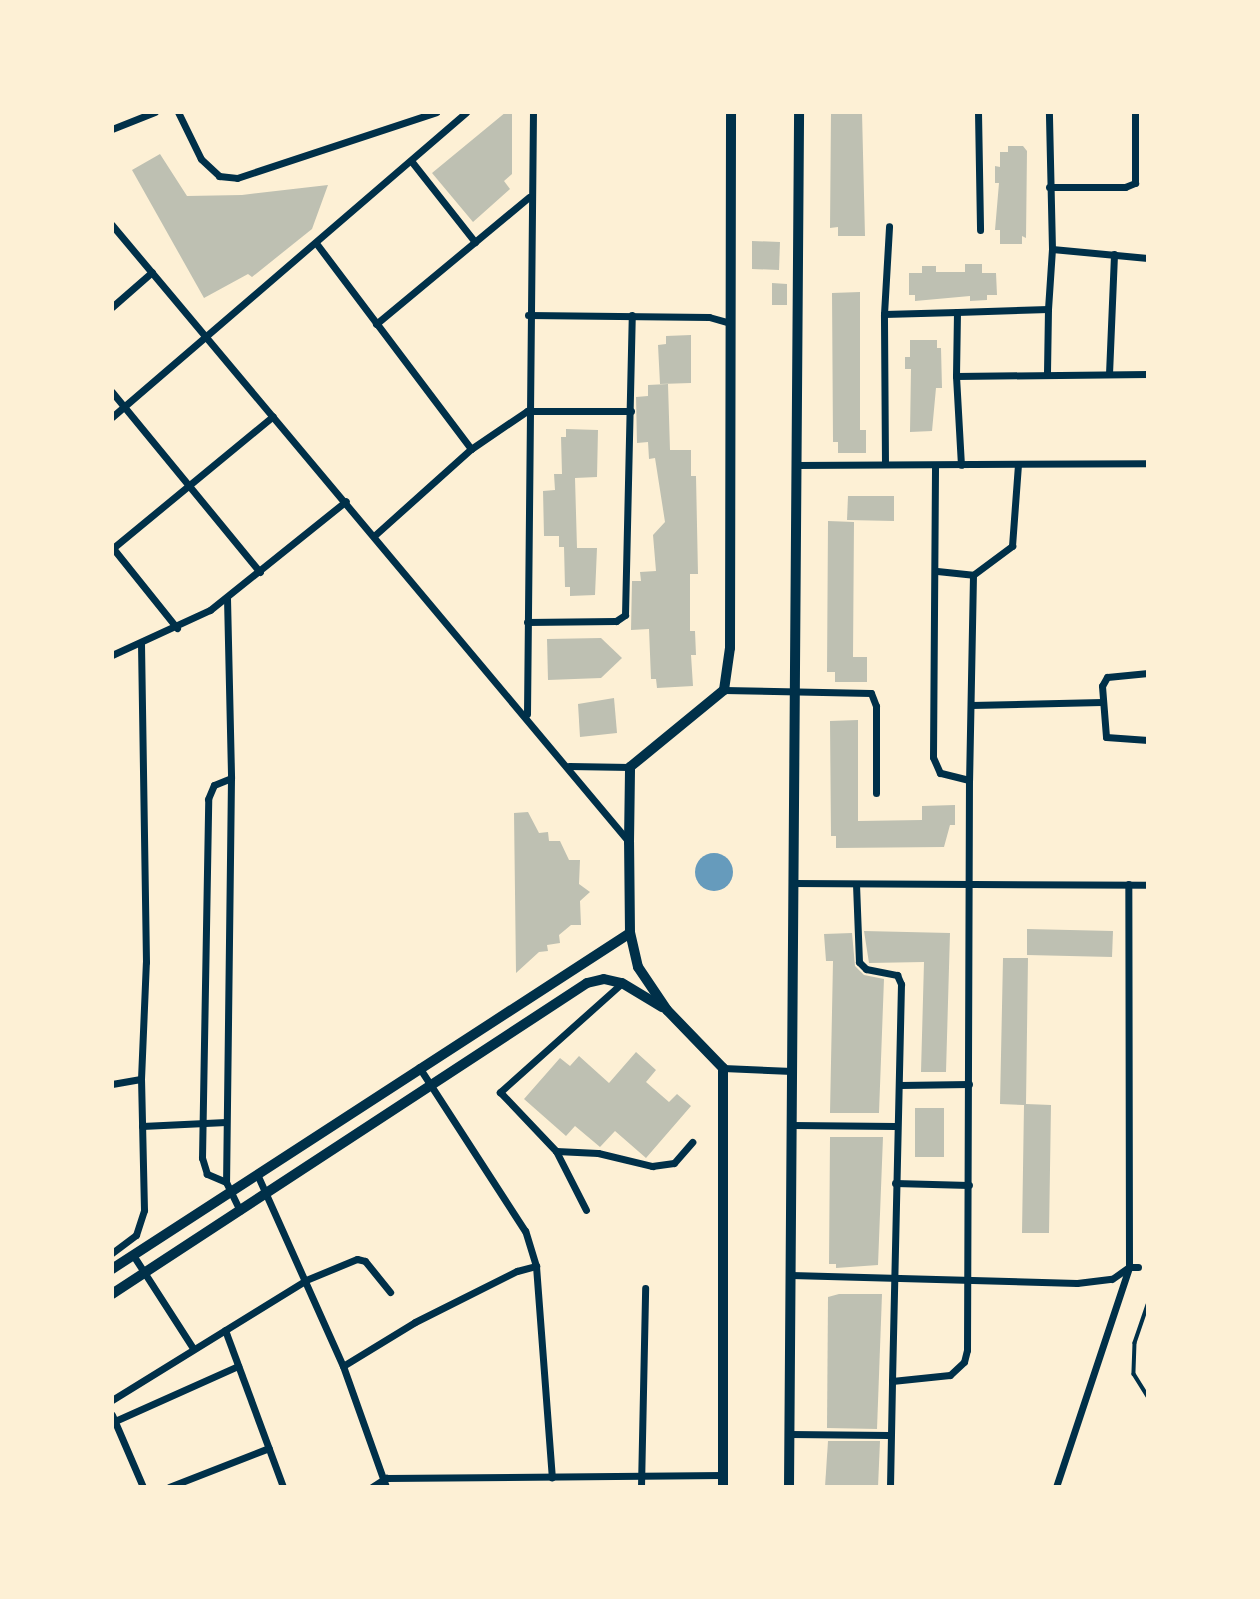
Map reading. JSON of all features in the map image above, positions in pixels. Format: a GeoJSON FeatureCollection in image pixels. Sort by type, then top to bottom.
{"type":"FeatureCollection","features":[{"type":"Feature","properties":{"kind":"street"},"geometry":{"type":"LineString","coordinates":[[112,129],[155,112]]}},
{"type":"Feature","properties":{"kind":"street"},"geometry":{"type":"LineString","coordinates":[[178,112],[201,159],[219,176],[237,178],[436,112]]}},
{"type":"Feature","properties":{"kind":"street"},"geometry":{"type":"LineString","coordinates":[[112,416],[412,162],[466,112]]}},
{"type":"Feature","properties":{"kind":"street"},"geometry":{"type":"LineString","coordinates":[[724,690],[730,648],[727,322],[731,112]]}},
{"type":"Feature","properties":{"kind":"street"},"geometry":{"type":"LineString","coordinates":[[789,1487],[799,112]]}},
{"type":"Feature","properties":{"kind":"street"},"geometry":{"type":"LineString","coordinates":[[978,112],[980,230]]}},
{"type":"Feature","properties":{"kind":"street"},"geometry":{"type":"LineString","coordinates":[[1047,375],[1052,249],[1049,112]]}},
{"type":"Feature","properties":{"kind":"street"},"geometry":{"type":"LineString","coordinates":[[1049,187],[1125,187],[1135,183],[1136,112]]}},
{"type":"Feature","properties":{"kind":"street"},"geometry":{"type":"LineString","coordinates":[[527,715],[527,411],[532,113]]}},
{"type":"Feature","properties":{"kind":"street"},"geometry":{"type":"LineString","coordinates":[[412,162],[475,242]]}},
{"type":"Feature","properties":{"kind":"street"},"geometry":{"type":"LineString","coordinates":[[376,324],[529,197]]}},
{"type":"Feature","properties":{"kind":"street"},"geometry":{"type":"LineString","coordinates":[[112,225],[527,715],[629,842]]}},
{"type":"Feature","properties":{"kind":"street"},"geometry":{"type":"LineString","coordinates":[[885,464],[884,314],[889,226]]}},
{"type":"Feature","properties":{"kind":"street"},"geometry":{"type":"LineString","coordinates":[[316,243],[471,449]]}},
{"type":"Feature","properties":{"kind":"street"},"geometry":{"type":"LineString","coordinates":[[1052,249],[1148,258]]}},
{"type":"Feature","properties":{"kind":"street"},"geometry":{"type":"LineString","coordinates":[[1109,374],[1114,254]]}},
{"type":"Feature","properties":{"kind":"street"},"geometry":{"type":"LineString","coordinates":[[112,307],[152,272]]}},
{"type":"Feature","properties":{"kind":"street"},"geometry":{"type":"LineString","coordinates":[[884,314],[1048,309]]}},
{"type":"Feature","properties":{"kind":"street"},"geometry":{"type":"LineString","coordinates":[[957,312],[956,376],[961,465]]}},
{"type":"Feature","properties":{"kind":"street"},"geometry":{"type":"LineString","coordinates":[[528,315],[709,317],[727,322]]}},
{"type":"Feature","properties":{"kind":"street"},"geometry":{"type":"LineString","coordinates":[[527,622],[624,618],[632,315]]}},
{"type":"Feature","properties":{"kind":"street"},"geometry":{"type":"LineString","coordinates":[[956,376],[1148,374]]}},
{"type":"Feature","properties":{"kind":"street"},"geometry":{"type":"LineString","coordinates":[[112,392],[260,572]]}},
{"type":"Feature","properties":{"kind":"street"},"geometry":{"type":"LineString","coordinates":[[375,535],[471,449],[527,411],[631,411]]}},
{"type":"Feature","properties":{"kind":"street"},"geometry":{"type":"LineString","coordinates":[[177,628],[113,548],[273,416]]}},
{"type":"Feature","properties":{"kind":"street"},"geometry":{"type":"LineString","coordinates":[[796,465],[1148,463]]}},
{"type":"Feature","properties":{"kind":"street"},"geometry":{"type":"LineString","coordinates":[[937,571],[973,575],[1012,547],[1017,465]]}},
{"type":"Feature","properties":{"kind":"street"},"geometry":{"type":"LineString","coordinates":[[935,466],[937,571],[933,757],[940,773],[969,779]]}},
{"type":"Feature","properties":{"kind":"street"},"geometry":{"type":"LineString","coordinates":[[112,655],[177,628],[227,598],[346,501]]}},
{"type":"Feature","properties":{"kind":"street"},"geometry":{"type":"LineString","coordinates":[[892,1381],[950,1375],[958,1370],[967,1350],[970,1279],[969,779],[973,575]]}},
{"type":"Feature","properties":{"kind":"street"},"geometry":{"type":"LineString","coordinates":[[227,598],[231,778],[226,1122],[228,1187],[240,1211]]}},
{"type":"Feature","properties":{"kind":"street"},"geometry":{"type":"LineString","coordinates":[[112,1253],[126,1245],[141,1224],[141,1079],[146,962],[141,644]]}},
{"type":"Feature","properties":{"kind":"street"},"geometry":{"type":"LineString","coordinates":[[1148,673],[1105,678],[1102,702],[1106,737],[1148,740]]}},
{"type":"Feature","properties":{"kind":"street"},"geometry":{"type":"LineString","coordinates":[[569,766],[630,767],[724,690],[874,695],[876,793]]}},
{"type":"Feature","properties":{"kind":"street"},"geometry":{"type":"LineString","coordinates":[[971,705],[1102,702]]}},
{"type":"Feature","properties":{"kind":"street"},"geometry":{"type":"LineString","coordinates":[[630,767],[631,933],[644,981],[667,1010],[723,1068],[792,1071]]}},
{"type":"Feature","properties":{"kind":"street"},"geometry":{"type":"LineString","coordinates":[[228,1187],[212,1178],[204,1169],[204,1122],[208,799],[214,785],[231,778]]}},
{"type":"Feature","properties":{"kind":"street"},"geometry":{"type":"LineString","coordinates":[[793,883],[1148,885]]}},
{"type":"Feature","properties":{"kind":"street"},"geometry":{"type":"LineString","coordinates":[[856,884],[859,962],[866,969],[897,975],[901,984],[900,1085],[895,1126],[890,1487]]}},
{"type":"Feature","properties":{"kind":"street"},"geometry":{"type":"LineString","coordinates":[[1056,1487],[1129,1267],[1128,884]]}},
{"type":"Feature","properties":{"kind":"street"},"geometry":{"type":"LineString","coordinates":[[112,1269],[228,1187],[257,1174],[631,933]]}},
{"type":"Feature","properties":{"kind":"street"},"geometry":{"type":"LineString","coordinates":[[112,1294],[587,983],[604,979],[622,983],[667,1010]]}},
{"type":"Feature","properties":{"kind":"street"},"geometry":{"type":"LineString","coordinates":[[586,1210],[556,1151],[500,1092],[622,983]]}},
{"type":"Feature","properties":{"kind":"street"},"geometry":{"type":"LineString","coordinates":[[419,1068],[525,1231],[536,1266],[552,1477]]}},
{"type":"Feature","properties":{"kind":"street"},"geometry":{"type":"LineString","coordinates":[[723,1068],[723,1487]]}},
{"type":"Feature","properties":{"kind":"street"},"geometry":{"type":"LineString","coordinates":[[112,1084],[141,1079]]}},
{"type":"Feature","properties":{"kind":"street"},"geometry":{"type":"LineString","coordinates":[[900,1085],[969,1084]]}},
{"type":"Feature","properties":{"kind":"street"},"geometry":{"type":"LineString","coordinates":[[142,1126],[226,1122]]}},
{"type":"Feature","properties":{"kind":"street"},"geometry":{"type":"LineString","coordinates":[[335,1123],[344,1141]]}},
{"type":"Feature","properties":{"kind":"street"},"geometry":{"type":"LineString","coordinates":[[792,1125],[895,1126]]}},
{"type":"Feature","properties":{"kind":"street"},"geometry":{"type":"LineString","coordinates":[[556,1151],[598,1153],[652,1166],[674,1163],[692,1142]]}},
{"type":"Feature","properties":{"kind":"street"},"geometry":{"type":"LineString","coordinates":[[257,1174],[343,1366],[386,1478],[386,1487]]}},
{"type":"Feature","properties":{"kind":"street"},"geometry":{"type":"LineString","coordinates":[[895,1183],[969,1185]]}},
{"type":"Feature","properties":{"kind":"street"},"geometry":{"type":"LineString","coordinates":[[134,1255],[192,1348]]}},
{"type":"Feature","properties":{"kind":"street"},"geometry":{"type":"LineString","coordinates":[[112,1400],[192,1348],[306,1280],[356,1259],[365,1261],[390,1292]]}},
{"type":"Feature","properties":{"kind":"street"},"geometry":{"type":"LineString","coordinates":[[343,1366],[415,1322],[517,1271],[536,1266]]}},
{"type":"Feature","properties":{"kind":"street"},"geometry":{"type":"LineString","coordinates":[[791,1275],[1077,1283],[1112,1279],[1129,1267],[1138,1267]]}},
{"type":"Feature","properties":{"kind":"street"},"geometry":{"type":"LineString","coordinates":[[641,1487],[645,1288]]}},
{"type":"Feature","properties":{"kind":"street"},"geometry":{"type":"LineString","coordinates":[[225,1329],[283,1487]]}},
{"type":"Feature","properties":{"kind":"street"},"geometry":{"type":"LineString","coordinates":[[143,1487],[113,1418],[238,1366]]}},
{"type":"Feature","properties":{"kind":"street"},"geometry":{"type":"LineString","coordinates":[[790,1434],[889,1435]]}},
{"type":"Feature","properties":{"kind":"street"},"geometry":{"type":"LineString","coordinates":[[169,1487],[269,1448]]}},
{"type":"Feature","properties":{"kind":"street"},"geometry":{"type":"LineString","coordinates":[[372,1487],[386,1478],[723,1475]]}},
{"type":"Feature","properties":{"kind":"lane"},"geometry":{"type":"LineString","coordinates":[[1148,1306],[1135,1343],[1135,1374],[1148,1396]]}},
{"type":"Feature","properties":{"kind":"water"},"geometry":{"type":"Polygon","coordinates":[[[714,853],[728,858],[733,872],[728,886],[714,891],[700,886],[695,872],[700,858],[714,853]]]}},
{"type":"Feature","properties":{"kind":"building"},"geometry":{"type":"Polygon","coordinates":[[[506,112],[512,112],[512,174],[504,181],[510,189],[473,222],[432,173],[506,112]]]}},
{"type":"Feature","properties":{"kind":"building"},"geometry":{"type":"Polygon","coordinates":[[[831,112],[862,112],[865,236],[838,236],[838,227],[830,228],[831,112]]]}},
{"type":"Feature","properties":{"kind":"building"},"geometry":{"type":"Polygon","coordinates":[[[1008,146],[1023,146],[1027,151],[1026,238],[1022,236],[1022,244],[1000,244],[1000,230],[995,230],[999,183],[995,183],[995,166],[1000,167],[1000,152],[1008,152],[1008,146]]]}},
{"type":"Feature","properties":{"kind":"building"},"geometry":{"type":"Polygon","coordinates":[[[160,154],[187,196],[242,195],[328,185],[312,229],[252,277],[248,274],[204,298],[132,170],[160,154]]]}},
{"type":"Feature","properties":{"kind":"building"},"geometry":{"type":"Polygon","coordinates":[[[752,241],[780,242],[779,270],[752,269],[752,241]]]}},
{"type":"Feature","properties":{"kind":"building"},"geometry":{"type":"Polygon","coordinates":[[[965,264],[982,264],[982,273],[996,273],[997,295],[987,295],[987,300],[970,301],[970,296],[915,301],[915,295],[909,295],[909,273],[922,273],[922,266],[936,266],[936,272],[965,272],[965,264]]]}},
{"type":"Feature","properties":{"kind":"building"},"geometry":{"type":"Polygon","coordinates":[[[772,283],[787,284],[787,305],[772,305],[772,283]]]}},
{"type":"Feature","properties":{"kind":"building"},"geometry":{"type":"Polygon","coordinates":[[[860,292],[860,430],[866,430],[866,453],[838,453],[838,442],[833,442],[832,293],[860,292]]]}},
{"type":"Feature","properties":{"kind":"building"},"geometry":{"type":"Polygon","coordinates":[[[691,335],[691,383],[660,384],[658,345],[666,344],[666,336],[691,335]]]}},
{"type":"Feature","properties":{"kind":"building"},"geometry":{"type":"Polygon","coordinates":[[[910,340],[937,340],[937,348],[941,348],[942,388],[936,388],[932,431],[910,432],[911,369],[905,369],[905,357],[910,357],[910,340]]]}},
{"type":"Feature","properties":{"kind":"building"},"geometry":{"type":"Polygon","coordinates":[[[668,384],[670,450],[691,450],[691,476],[696,476],[698,574],[690,574],[690,631],[695,631],[696,655],[691,655],[693,686],[657,688],[656,679],[651,679],[649,629],[631,630],[632,581],[641,581],[640,572],[656,571],[653,535],[665,522],[655,458],[649,459],[648,442],[637,443],[636,397],[648,396],[648,385],[668,384]]]}},
{"type":"Feature","properties":{"kind":"building"},"geometry":{"type":"Polygon","coordinates":[[[566,429],[598,430],[597,477],[575,478],[577,548],[597,548],[595,595],[570,596],[570,587],[565,587],[564,547],[559,547],[559,536],[544,536],[543,491],[555,490],[554,474],[562,474],[561,437],[566,437],[566,429]]]}},
{"type":"Feature","properties":{"kind":"building"},"geometry":{"type":"Polygon","coordinates":[[[848,496],[894,496],[894,521],[847,520],[848,496]]]}},
{"type":"Feature","properties":{"kind":"building"},"geometry":{"type":"Polygon","coordinates":[[[828,521],[854,522],[853,657],[867,657],[867,682],[835,682],[835,672],[827,672],[828,521]]]}},
{"type":"Feature","properties":{"kind":"building"},"geometry":{"type":"Polygon","coordinates":[[[601,638],[622,658],[601,678],[548,680],[547,639],[601,638]]]}},
{"type":"Feature","properties":{"kind":"building"},"geometry":{"type":"Polygon","coordinates":[[[614,698],[617,733],[580,737],[578,704],[614,698]]]}},
{"type":"Feature","properties":{"kind":"building"},"geometry":{"type":"Polygon","coordinates":[[[858,720],[858,821],[922,820],[922,806],[955,805],[955,825],[950,825],[944,847],[836,848],[836,836],[831,836],[830,721],[858,720]]]}},
{"type":"Feature","properties":{"kind":"building"},"geometry":{"type":"Polygon","coordinates":[[[528,812],[539,833],[548,832],[549,841],[560,841],[569,860],[580,860],[579,884],[590,892],[580,901],[581,925],[571,925],[559,935],[560,943],[547,945],[548,951],[539,952],[516,973],[514,813],[528,812]]]}},
{"type":"Feature","properties":{"kind":"building"},"geometry":{"type":"Polygon","coordinates":[[[1027,929],[1113,931],[1112,957],[1027,955],[1027,929]]]}},
{"type":"Feature","properties":{"kind":"building"},"geometry":{"type":"Polygon","coordinates":[[[864,931],[950,933],[946,1072],[921,1072],[924,962],[869,963],[864,931]]]}},
{"type":"Feature","properties":{"kind":"building"},"geometry":{"type":"Polygon","coordinates":[[[852,933],[855,966],[864,975],[884,979],[879,1113],[830,1113],[833,961],[826,961],[824,934],[852,933]]]}},
{"type":"Feature","properties":{"kind":"building"},"geometry":{"type":"Polygon","coordinates":[[[1003,958],[1028,958],[1026,1104],[1051,1105],[1049,1233],[1022,1233],[1024,1105],[1000,1104],[1003,958]]]}},
{"type":"Feature","properties":{"kind":"building"},"geometry":{"type":"Polygon","coordinates":[[[636,1052],[656,1070],[646,1082],[669,1102],[677,1094],[691,1106],[646,1158],[615,1131],[600,1147],[575,1126],[566,1136],[524,1099],[560,1058],[570,1066],[579,1056],[609,1083],[636,1052]]]}},
{"type":"Feature","properties":{"kind":"building"},"geometry":{"type":"Polygon","coordinates":[[[915,1108],[944,1108],[944,1157],[915,1157],[915,1108]]]}},
{"type":"Feature","properties":{"kind":"building"},"geometry":{"type":"Polygon","coordinates":[[[830,1137],[883,1137],[878,1265],[836,1268],[836,1264],[829,1264],[830,1137]]]}},
{"type":"Feature","properties":{"kind":"building"},"geometry":{"type":"Polygon","coordinates":[[[839,1294],[882,1294],[877,1429],[827,1428],[828,1297],[839,1294]]]}},
{"type":"Feature","properties":{"kind":"building"},"geometry":{"type":"Polygon","coordinates":[[[828,1441],[880,1441],[878,1487],[825,1487],[828,1441]]]}}]}
